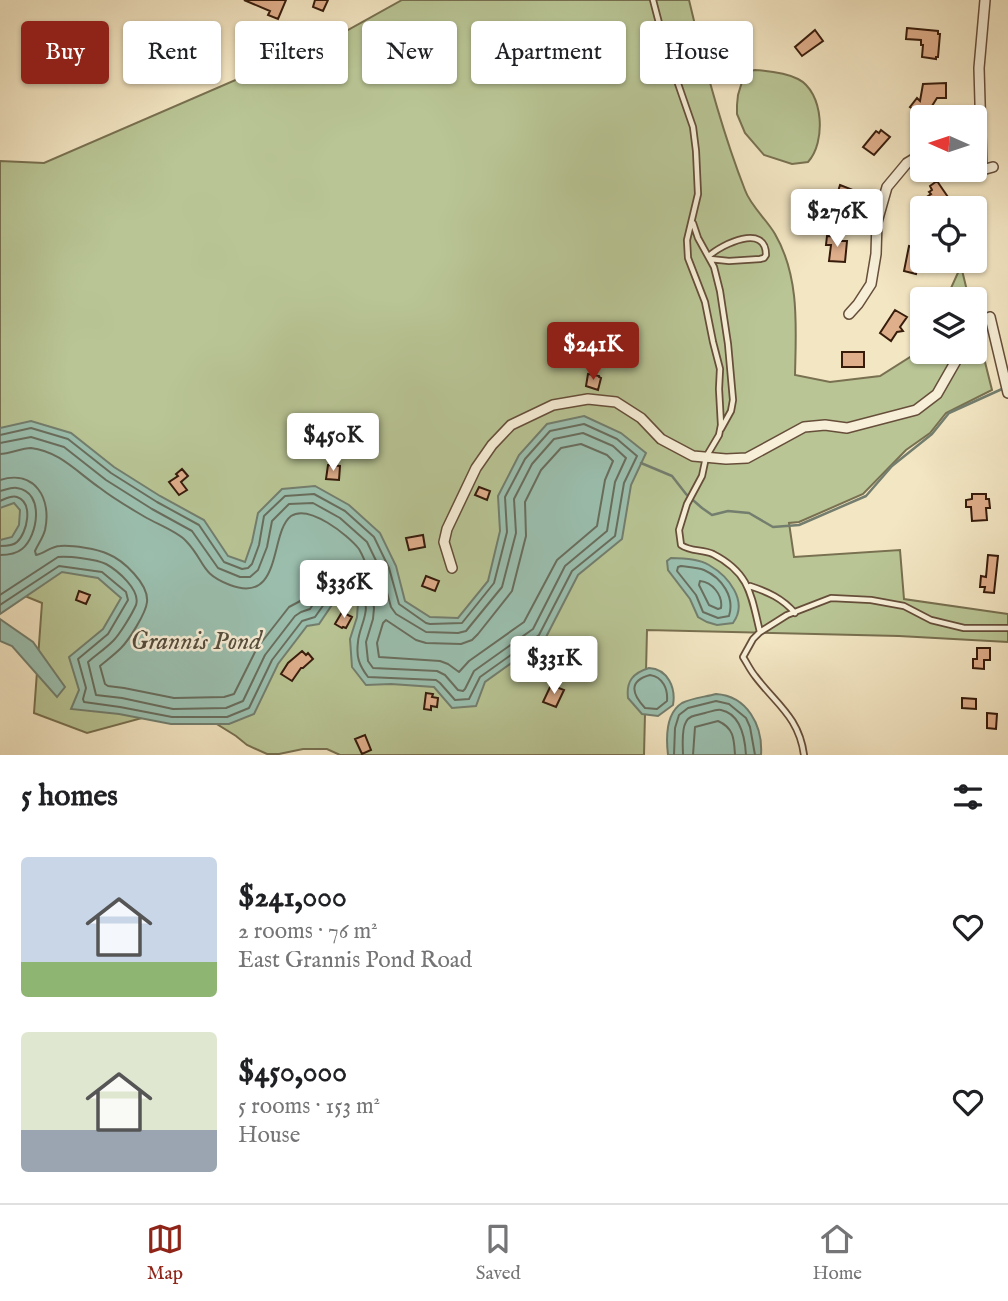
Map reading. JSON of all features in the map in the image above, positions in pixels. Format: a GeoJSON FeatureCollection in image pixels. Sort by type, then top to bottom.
{"type":"FeatureCollection","features":[{"type":"Feature","properties":{"kind":"street"},"geometry":{"type":"LineString","coordinates":[[978,105],[985,0]]}},
{"type":"Feature","properties":{"kind":"street"},"geometry":{"type":"LineString","coordinates":[[849,314],[871,284],[877,222],[887,187],[910,161]]}},
{"type":"Feature","properties":{"kind":"street"},"geometry":{"type":"LineString","coordinates":[[987,169],[993,167]]}},
{"type":"Feature","properties":{"kind":"street"},"geometry":{"type":"LineString","coordinates":[[987,319],[990,317],[1008,393]]}},
{"type":"Feature","properties":{"kind":"street"},"geometry":{"type":"LineString","coordinates":[[452,568],[444,542],[447,529],[476,468],[510,425],[553,405],[588,398],[615,402],[641,418],[661,439],[693,456],[747,458],[804,426],[847,428],[916,410],[937,394],[954,364]]}},
{"type":"Feature","properties":{"kind":"lane"},"geometry":{"type":"LineString","coordinates":[[653,0],[665,46],[693,127],[698,194],[687,240],[688,258],[705,302],[720,369],[719,435],[706,457],[702,476],[687,504],[679,530],[681,545],[688,550],[711,553],[738,571],[749,586],[760,632]]}},
{"type":"Feature","properties":{"kind":"lane"},"geometry":{"type":"LineString","coordinates":[[693,220],[720,291],[728,344],[733,400],[731,411],[720,429]]}},
{"type":"Feature","properties":{"kind":"lane"},"geometry":{"type":"LineString","coordinates":[[756,238],[766,248],[766,255],[760,259],[729,261],[709,257],[727,243],[742,239],[756,238]]}},
{"type":"Feature","properties":{"kind":"lane"},"geometry":{"type":"LineString","coordinates":[[749,586],[773,594],[795,612]]}},
{"type":"Feature","properties":{"kind":"lane"},"geometry":{"type":"LineString","coordinates":[[804,755],[802,742],[790,716],[754,676],[743,657],[760,632],[795,612],[831,598],[871,600],[904,606],[931,620],[964,628],[1008,628]]}},
{"type":"Feature","properties":{"kind":"shaded area"},"geometry":{"type":"Polygon","coordinates":[[[402,0],[689,0],[694,21],[640,21],[640,84],[711,84],[747,196],[775,234],[789,268],[795,303],[795,375],[830,382],[880,376],[910,357],[910,364],[986,364],[992,390],[946,413],[930,433],[906,450],[863,494],[799,522],[789,523],[794,557],[900,550],[904,599],[1008,614],[1008,642],[899,636],[647,630],[644,755],[340,755],[327,749],[267,754],[247,745],[215,723],[164,712],[87,733],[34,713],[42,603],[0,586],[0,161],[44,163],[235,80],[235,84],[348,84],[348,30],[362,22],[362,84],[457,84],[457,21],[364,21],[402,0]]]}},
{"type":"Feature","properties":{"kind":"shaded area"},"geometry":{"type":"Polygon","coordinates":[[[753,70],[798,79],[813,95],[820,118],[820,131],[814,154],[808,162],[792,164],[764,155],[745,133],[737,114],[738,95],[741,84],[753,84],[753,70]]]}},
{"type":"Feature","properties":{"kind":"shaded area"},"geometry":{"type":"Polygon","coordinates":[[[958,273],[963,273],[966,287],[951,287],[958,273]]]}},
{"type":"Feature","properties":{"kind":"water","name":"Grannis Pond"},"geometry":{"type":"Polygon","coordinates":[[[584,416],[621,433],[646,453],[631,485],[622,539],[578,575],[545,639],[485,682],[476,706],[452,708],[434,687],[366,685],[352,667],[350,639],[357,617],[358,602],[346,596],[338,596],[319,624],[307,626],[278,664],[254,714],[229,724],[171,724],[119,714],[71,709],[79,690],[69,657],[103,629],[121,598],[98,578],[62,572],[0,614],[0,540],[12,537],[19,525],[20,510],[14,503],[0,508],[0,428],[31,421],[71,433],[114,467],[204,520],[228,556],[245,562],[258,513],[282,489],[315,486],[349,505],[380,533],[396,566],[405,601],[430,617],[458,618],[488,581],[500,531],[498,496],[519,455],[547,424],[584,416]]]}},
{"type":"Feature","properties":{"kind":"water"},"geometry":{"type":"Polygon","coordinates":[[[671,558],[700,561],[729,582],[739,606],[733,623],[717,625],[698,617],[690,599],[668,570],[667,561],[671,558]]]}},
{"type":"Feature","properties":{"kind":"water","name":"Grannis Pond"},"geometry":{"type":"Polygon","coordinates":[[[0,619],[33,642],[65,687],[57,697],[12,646],[0,641],[0,619]]]}},
{"type":"Feature","properties":{"kind":"water"},"geometry":{"type":"Polygon","coordinates":[[[649,668],[661,672],[672,686],[673,705],[658,716],[642,714],[628,698],[628,687],[632,678],[649,668]]]}},
{"type":"Feature","properties":{"kind":"water"},"geometry":{"type":"Polygon","coordinates":[[[716,694],[736,700],[751,714],[759,733],[761,755],[668,755],[668,726],[677,707],[686,701],[716,694]]]}},
{"type":"Feature","properties":{"kind":"building"},"geometry":{"type":"Polygon","coordinates":[[[244,0],[286,0],[278,19],[268,15],[270,11],[244,0]]]}},
{"type":"Feature","properties":{"kind":"building"},"geometry":{"type":"Polygon","coordinates":[[[315,0],[328,0],[323,11],[313,7],[315,0]]]}},
{"type":"Feature","properties":{"kind":"building"},"geometry":{"type":"Polygon","coordinates":[[[907,28],[938,31],[940,34],[936,59],[922,57],[921,40],[906,39],[907,28]]]}},
{"type":"Feature","properties":{"kind":"building"},"geometry":{"type":"Polygon","coordinates":[[[815,30],[823,41],[802,56],[795,47],[815,30]]]}},
{"type":"Feature","properties":{"kind":"building"},"geometry":{"type":"Polygon","coordinates":[[[946,83],[946,98],[937,98],[933,105],[912,105],[917,98],[920,101],[923,84],[946,83]]]}},
{"type":"Feature","properties":{"kind":"building"},"geometry":{"type":"Polygon","coordinates":[[[881,130],[890,137],[874,155],[863,147],[876,131],[879,133],[881,130]]]}},
{"type":"Feature","properties":{"kind":"building"},"geometry":{"type":"Polygon","coordinates":[[[938,182],[947,196],[928,196],[932,190],[930,186],[938,182]]]}},
{"type":"Feature","properties":{"kind":"building"},"geometry":{"type":"Polygon","coordinates":[[[840,185],[853,190],[849,209],[834,204],[840,185]]]}},
{"type":"Feature","properties":{"kind":"building"},"geometry":{"type":"Polygon","coordinates":[[[827,236],[841,237],[841,241],[847,241],[845,262],[829,261],[831,245],[826,245],[827,236]]]}},
{"type":"Feature","properties":{"kind":"building"},"geometry":{"type":"Polygon","coordinates":[[[909,246],[910,272],[904,271],[909,246]]]}},
{"type":"Feature","properties":{"kind":"building"},"geometry":{"type":"Polygon","coordinates":[[[895,310],[907,317],[900,327],[903,331],[897,332],[891,341],[880,333],[895,310]]]}},
{"type":"Feature","properties":{"kind":"building"},"geometry":{"type":"Polygon","coordinates":[[[842,352],[864,352],[864,367],[842,367],[842,352]]]}},
{"type":"Feature","properties":{"kind":"building"},"geometry":{"type":"Polygon","coordinates":[[[588,374],[601,378],[598,390],[586,386],[588,374]]]}},
{"type":"Feature","properties":{"kind":"building"},"geometry":{"type":"Polygon","coordinates":[[[328,465],[340,466],[339,480],[326,479],[328,465]]]}},
{"type":"Feature","properties":{"kind":"building"},"geometry":{"type":"Polygon","coordinates":[[[182,469],[188,476],[181,482],[187,490],[179,495],[169,482],[178,476],[176,474],[182,469]]]}},
{"type":"Feature","properties":{"kind":"building"},"geometry":{"type":"Polygon","coordinates":[[[479,487],[490,491],[487,500],[475,495],[479,487]]]}},
{"type":"Feature","properties":{"kind":"building"},"geometry":{"type":"Polygon","coordinates":[[[972,494],[986,494],[986,499],[989,499],[990,508],[986,508],[987,520],[972,521],[971,507],[966,507],[966,500],[972,499],[972,494]]]}},
{"type":"Feature","properties":{"kind":"building"},"geometry":{"type":"Polygon","coordinates":[[[423,535],[425,547],[409,550],[406,538],[423,535]]]}},
{"type":"Feature","properties":{"kind":"building"},"geometry":{"type":"Polygon","coordinates":[[[988,555],[998,556],[994,593],[984,592],[985,587],[980,587],[981,576],[986,577],[988,555]]]}},
{"type":"Feature","properties":{"kind":"building"},"geometry":{"type":"Polygon","coordinates":[[[426,576],[439,581],[435,591],[422,586],[426,576]]]}},
{"type":"Feature","properties":{"kind":"building"},"geometry":{"type":"Polygon","coordinates":[[[79,591],[90,595],[86,604],[76,600],[79,591]]]}},
{"type":"Feature","properties":{"kind":"building"},"geometry":{"type":"Polygon","coordinates":[[[342,612],[352,617],[346,628],[335,624],[342,612]]]}},
{"type":"Feature","properties":{"kind":"building"},"geometry":{"type":"Polygon","coordinates":[[[572,643],[585,647],[582,657],[569,653],[572,643]]]}},
{"type":"Feature","properties":{"kind":"building"},"geometry":{"type":"Polygon","coordinates":[[[977,648],[990,648],[990,660],[984,660],[984,669],[973,668],[973,659],[977,659],[977,648]]]}},
{"type":"Feature","properties":{"kind":"building"},"geometry":{"type":"Polygon","coordinates":[[[302,651],[313,659],[301,668],[292,681],[281,674],[288,663],[302,651]]]}},
{"type":"Feature","properties":{"kind":"building"},"geometry":{"type":"Polygon","coordinates":[[[551,685],[564,690],[556,707],[543,702],[551,685]]]}},
{"type":"Feature","properties":{"kind":"building"},"geometry":{"type":"Polygon","coordinates":[[[426,693],[438,698],[437,707],[424,709],[426,693]]]}},
{"type":"Feature","properties":{"kind":"building"},"geometry":{"type":"Polygon","coordinates":[[[962,698],[976,699],[976,709],[962,708],[962,698]]]}},
{"type":"Feature","properties":{"kind":"building"},"geometry":{"type":"Polygon","coordinates":[[[987,713],[997,714],[996,729],[987,728],[987,713]]]}},
{"type":"Feature","properties":{"kind":"building"},"geometry":{"type":"Polygon","coordinates":[[[365,735],[371,750],[362,754],[355,739],[365,735]]]}},
{"type":"Feature","properties":{"kind":"waterway"},"geometry":{"type":"LineString","coordinates":[[641,463],[672,476],[686,494],[712,515],[728,511],[749,513],[773,527],[799,525],[866,496],[892,466],[932,434],[949,413],[1002,389]]}}]}
